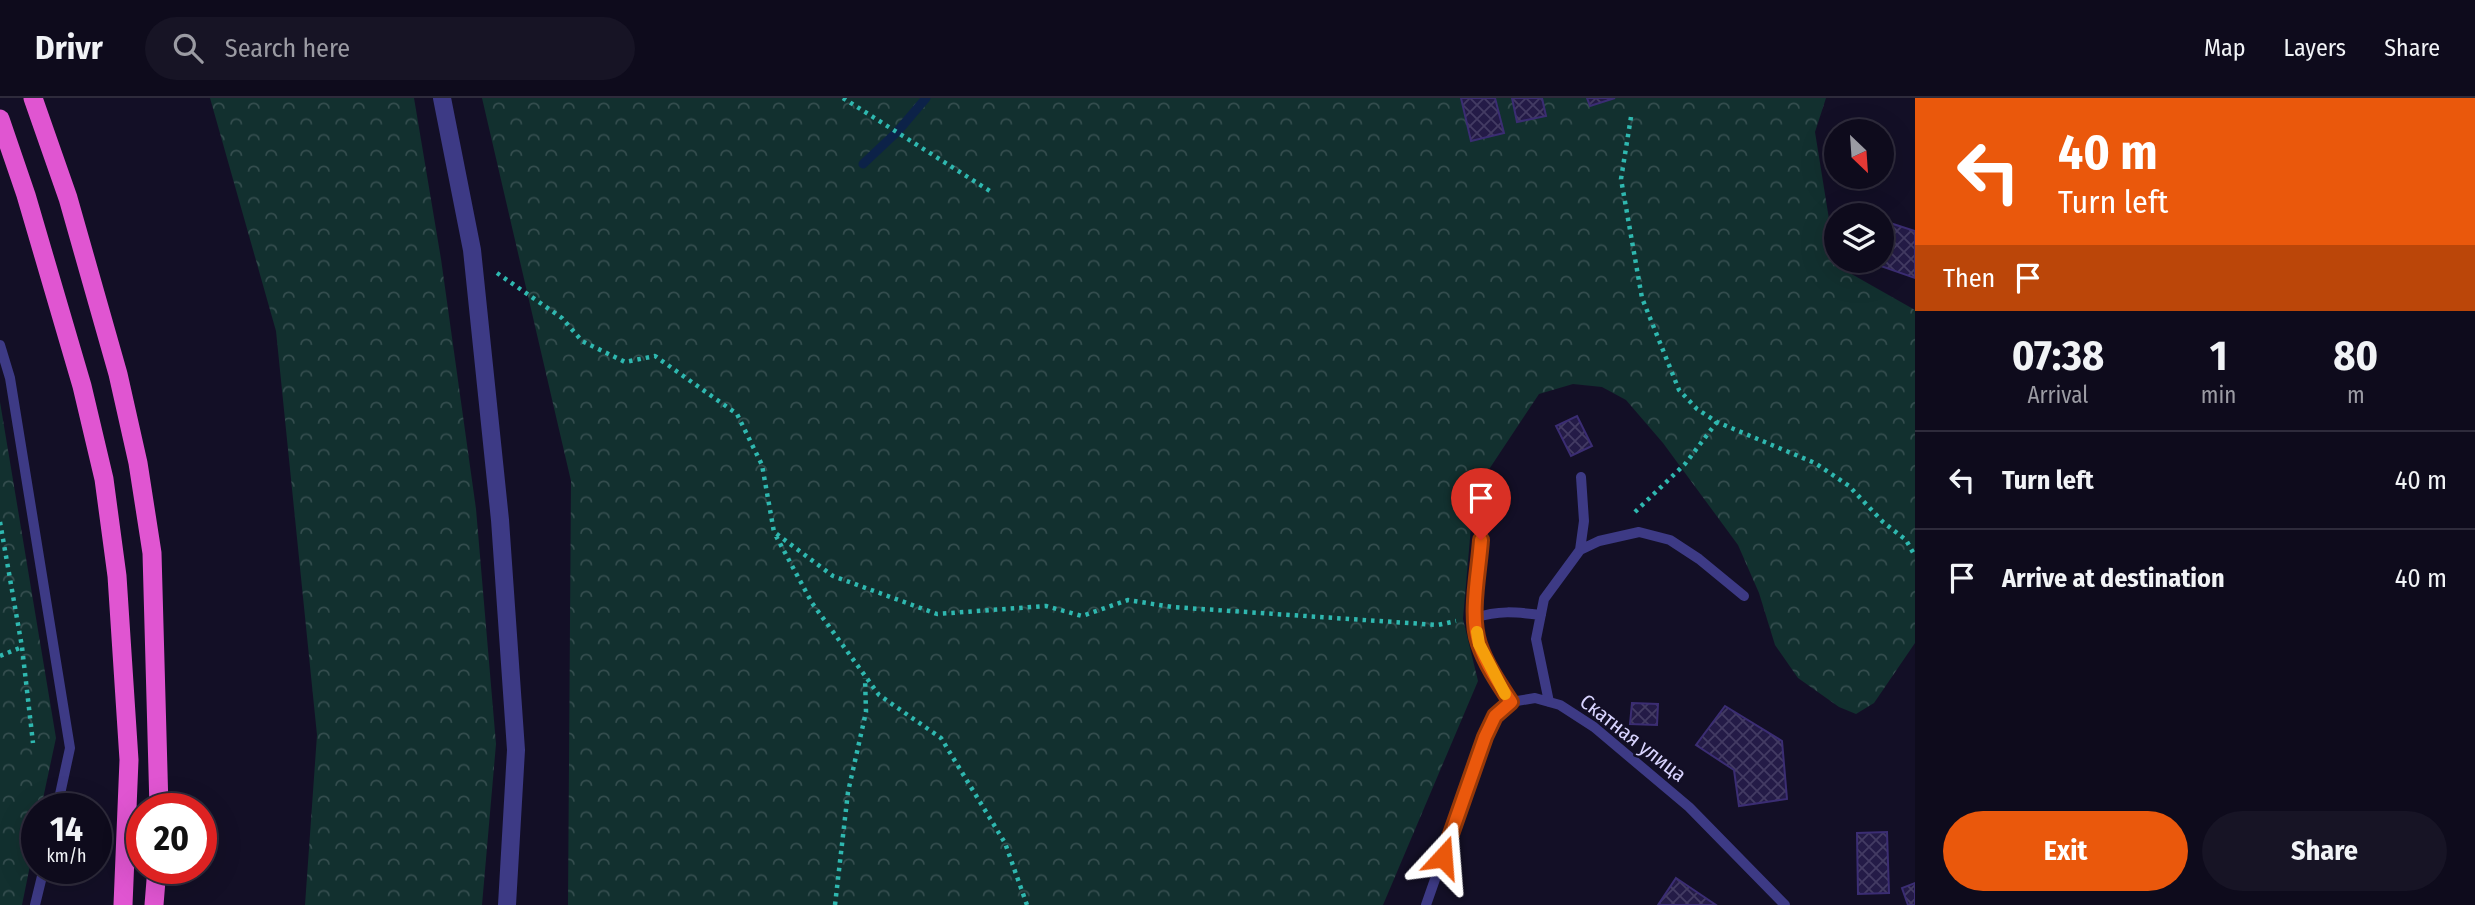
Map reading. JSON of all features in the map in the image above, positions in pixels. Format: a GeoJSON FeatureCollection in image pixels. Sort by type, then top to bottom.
{"type":"FeatureCollection","features":[{"type":"Feature","properties":{"kind":"highway"},"geometry":{"type":"LineString","coordinates":[[33,98],[72,211],[118,374],[138,463],[152,553],[159,793]]}},
{"type":"Feature","properties":{"kind":"highway"},"geometry":{"type":"LineString","coordinates":[[0,119],[26,195],[79,373],[104,479],[117,576],[129,760],[123,905]]}},
{"type":"Feature","properties":{"kind":"highway"},"geometry":{"type":"LineString","coordinates":[[154,905],[156,884]]}},
{"type":"Feature","properties":{"kind":"street"},"geometry":{"type":"LineString","coordinates":[[442,98],[472,257],[500,520],[516,750],[507,905]]}},
{"type":"Feature","properties":{"kind":"lane"},"geometry":{"type":"LineString","coordinates":[[0,345],[10,378],[71,748],[60,793]]}},
{"type":"Feature","properties":{"kind":"lane"},"geometry":{"type":"LineString","coordinates":[[1549,702],[1536,639],[1544,599],[1580,550],[1584,537],[1581,477]]}},
{"type":"Feature","properties":{"kind":"lane"},"geometry":{"type":"LineString","coordinates":[[1580,550],[1598,541],[1639,532],[1670,540],[1699,559],[1744,596]]}},
{"type":"Feature","properties":{"kind":"lane"},"geometry":{"type":"LineString","coordinates":[[1426,905],[1485,737],[1495,716],[1511,702],[1479,644],[1475,618],[1481,540]]}},
{"type":"Feature","properties":{"kind":"lane"},"geometry":{"type":"LineString","coordinates":[[1475,618],[1503,611],[1541,615]]}},
{"type":"Feature","properties":{"kind":"lane","name":"Скатная улица"},"geometry":{"type":"LineString","coordinates":[[1511,702],[1535,698],[1560,705],[1594,727],[1689,807],[1785,905]]}},
{"type":"Feature","properties":{"kind":"lane"},"geometry":{"type":"LineString","coordinates":[[35,905],[40,884]]}},
{"type":"Feature","properties":{"kind":"path"},"geometry":{"type":"LineString","coordinates":[[843,98],[993,192]]}},
{"type":"Feature","properties":{"kind":"path"},"geometry":{"type":"LineString","coordinates":[[1631,117],[1621,179],[1642,298],[1679,390],[1697,409],[1717,422],[1815,463],[1849,486],[1883,522],[1906,540],[1915,556]]}},
{"type":"Feature","properties":{"kind":"path"},"geometry":{"type":"LineString","coordinates":[[472,257],[562,318],[582,341],[625,362],[655,356],[737,414],[762,465],[774,532],[812,603],[879,695],[941,738],[1005,843],[1027,905]]}},
{"type":"Feature","properties":{"kind":"path"},"geometry":{"type":"LineString","coordinates":[[1598,541],[1647,502],[1685,464],[1717,422]]}},
{"type":"Feature","properties":{"kind":"path"},"geometry":{"type":"LineString","coordinates":[[0,523],[22,648],[33,743]]}},
{"type":"Feature","properties":{"kind":"path"},"geometry":{"type":"LineString","coordinates":[[774,532],[833,576],[937,614],[1046,606],[1082,616],[1128,600],[1172,607],[1438,625],[1475,618]]}},
{"type":"Feature","properties":{"kind":"path"},"geometry":{"type":"LineString","coordinates":[[0,656],[22,648]]}},
{"type":"Feature","properties":{"kind":"path"},"geometry":{"type":"LineString","coordinates":[[835,905],[848,792],[866,712],[865,676]]}},
{"type":"Feature","properties":{"kind":"green space"},"geometry":{"type":"Polygon","coordinates":[[[210,98],[414,98],[441,259],[476,509],[496,744],[482,905],[305,905],[317,735],[276,331],[210,98]]]}},
{"type":"Feature","properties":{"kind":"green space"},"geometry":{"type":"Polygon","coordinates":[[[482,98],[1826,98],[1815,132],[1826,203],[1824,203],[1824,273],[1850,273],[1915,310],[1915,643],[1874,703],[1856,714],[1839,707],[1798,678],[1775,645],[1759,593],[1738,545],[1663,443],[1626,400],[1602,387],[1573,384],[1539,394],[1474,492],[1463,619],[1478,681],[1383,905],[568,905],[571,481],[482,98]]]}},
{"type":"Feature","properties":{"kind":"green space"},"geometry":{"type":"Polygon","coordinates":[[[0,402],[56,738],[44,793],[21,793],[21,884],[26,884],[22,905],[0,905],[0,402]]]}},
{"type":"Feature","properties":{"kind":"building"},"geometry":{"type":"Polygon","coordinates":[[[1461,98],[1495,98],[1504,133],[1471,141],[1461,98]]]}},
{"type":"Feature","properties":{"kind":"building"},"geometry":{"type":"Polygon","coordinates":[[[1512,98],[1542,98],[1546,116],[1517,122],[1512,98]]]}},
{"type":"Feature","properties":{"kind":"building"},"geometry":{"type":"Polygon","coordinates":[[[1587,98],[1615,98],[1590,106],[1587,98]]]}},
{"type":"Feature","properties":{"kind":"building"},"geometry":{"type":"Polygon","coordinates":[[[1894,224],[1915,231],[1915,278],[1894,271],[1894,224]]]}},
{"type":"Feature","properties":{"kind":"building"},"geometry":{"type":"Polygon","coordinates":[[[1577,416],[1592,446],[1571,456],[1556,426],[1577,416]]]}},
{"type":"Feature","properties":{"kind":"building"},"geometry":{"type":"Polygon","coordinates":[[[1632,703],[1658,704],[1657,725],[1630,724],[1632,703]]]}},
{"type":"Feature","properties":{"kind":"building"},"geometry":{"type":"Polygon","coordinates":[[[1725,706],[1782,741],[1787,799],[1739,806],[1734,770],[1696,745],[1725,706]]]}},
{"type":"Feature","properties":{"kind":"building"},"geometry":{"type":"Polygon","coordinates":[[[1887,832],[1889,893],[1858,894],[1857,833],[1887,832]]]}},
{"type":"Feature","properties":{"kind":"building"},"geometry":{"type":"Polygon","coordinates":[[[1676,878],[1716,905],[1658,905],[1676,878]]]}},
{"type":"Feature","properties":{"kind":"building"},"geometry":{"type":"Polygon","coordinates":[[[1915,883],[1915,905],[1908,905],[1902,888],[1915,883]]]}},
{"type":"Feature","properties":{"kind":"waterway"},"geometry":{"type":"LineString","coordinates":[[863,164],[898,131],[926,98]]}},
{"type":"Feature","properties":{"kind":"slow traffic"},"geometry":{"type":"LineString","coordinates":[[1477,632],[1479,644],[1505,694]]}},
{"type":"Feature","properties":{"kind":"route"},"geometry":{"type":"LineString","coordinates":[[1443,857],[1485,737],[1495,716],[1511,702],[1479,644],[1475,622],[1481,540]]}}]}
